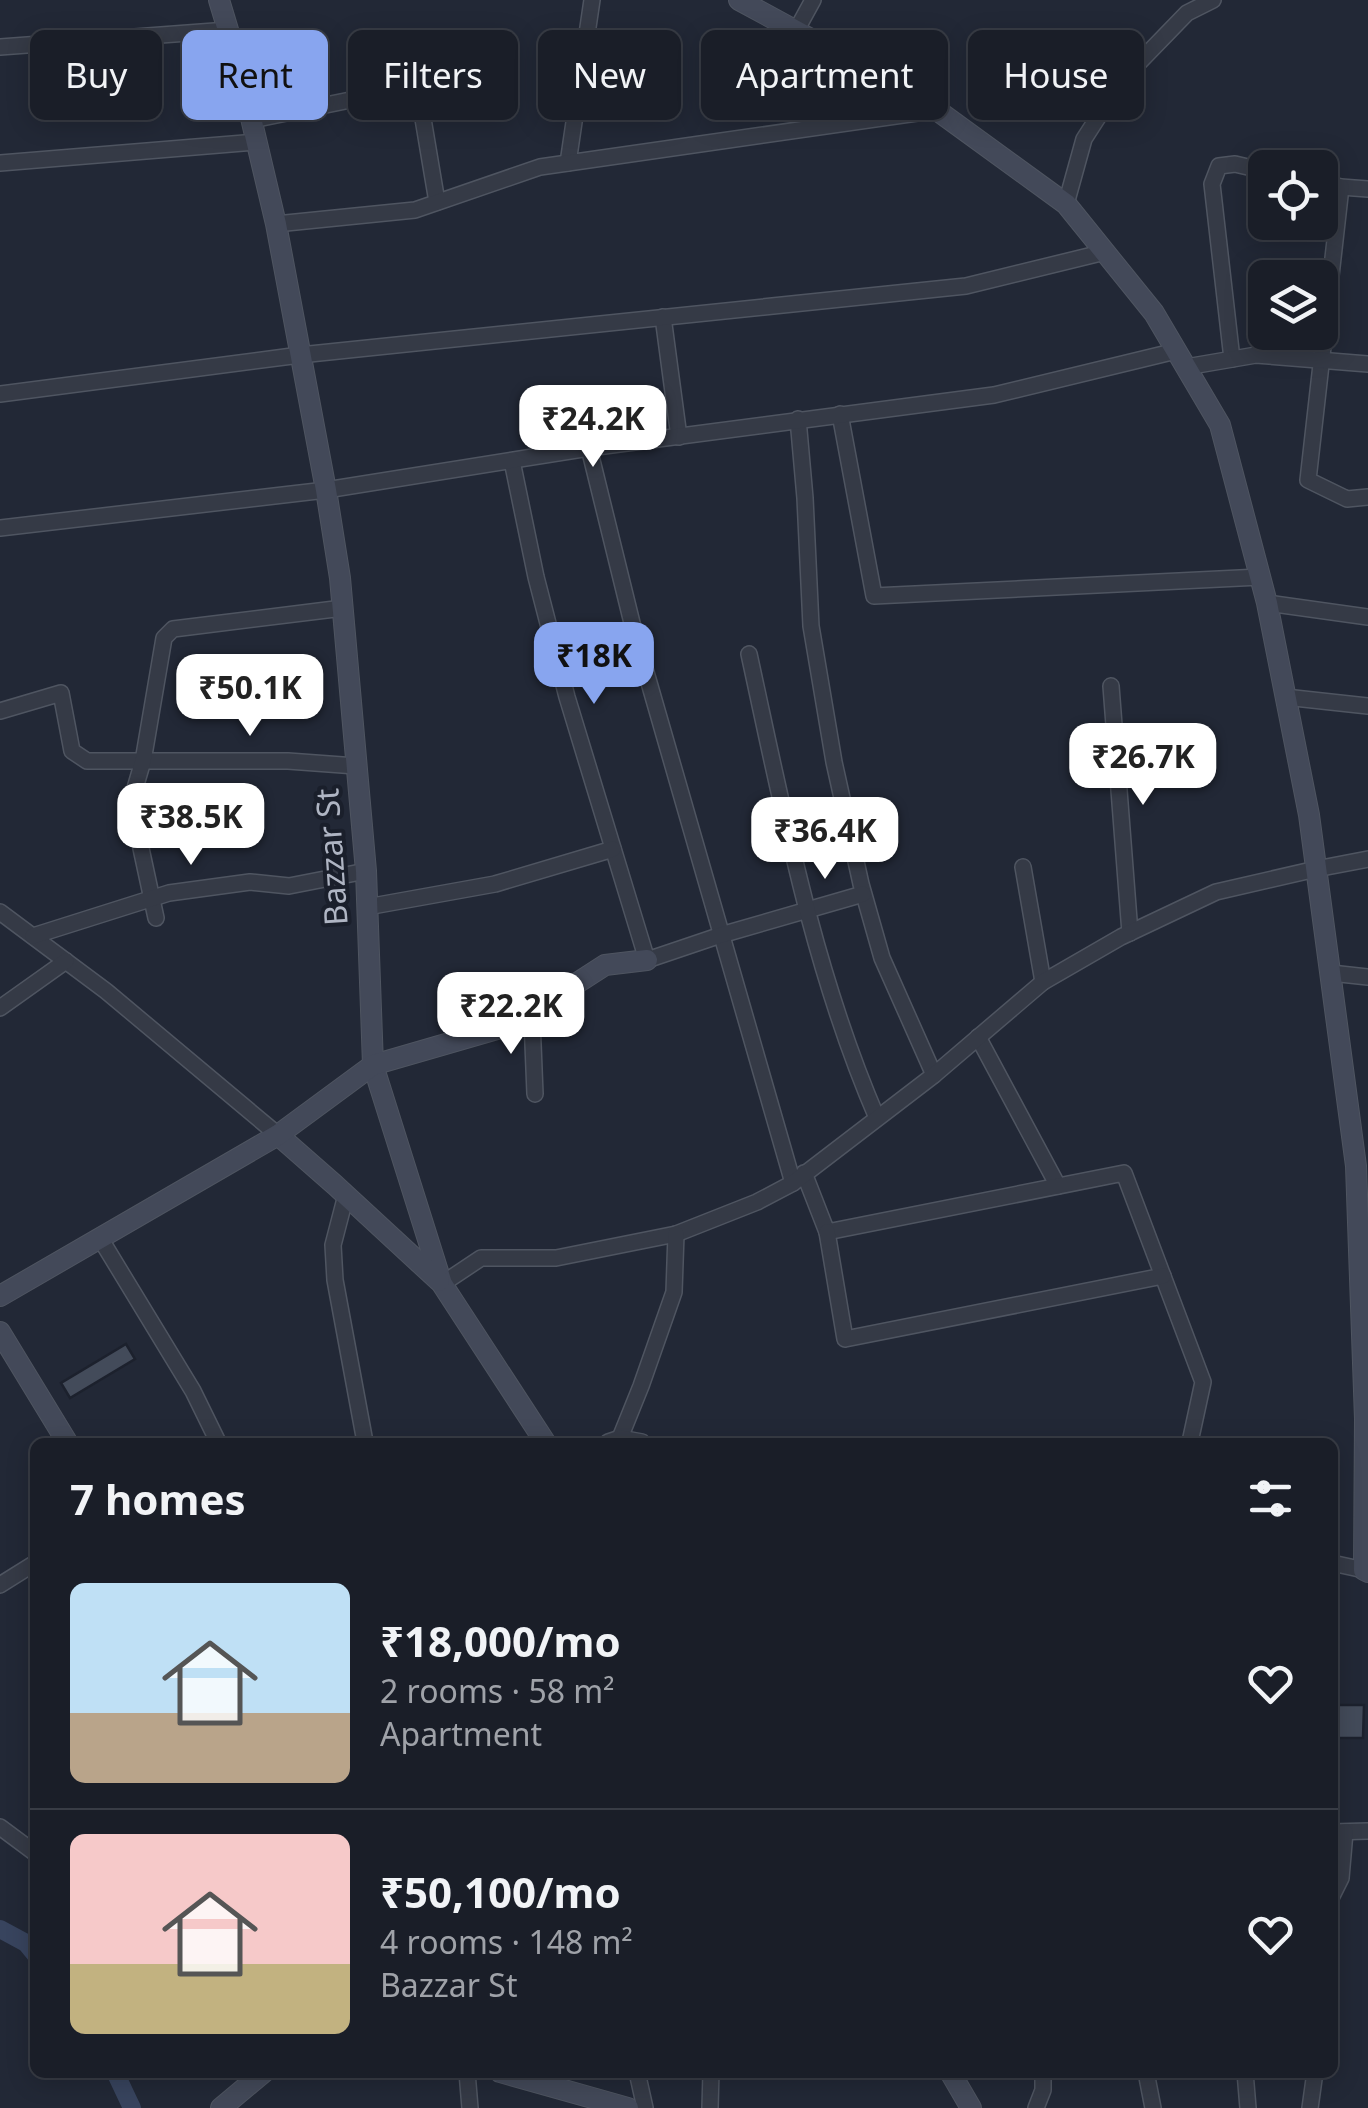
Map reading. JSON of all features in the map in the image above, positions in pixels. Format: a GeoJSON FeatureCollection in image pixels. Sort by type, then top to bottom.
{"type":"FeatureCollection","features":[{"type":"Feature","properties":{"kind":"main road","name":"Bazzar St"},"geometry":{"type":"LineString","coordinates":[[218,0],[228,30]]}},
{"type":"Feature","properties":{"kind":"main road"},"geometry":{"type":"LineString","coordinates":[[738,0],[794,30]]}},
{"type":"Feature","properties":{"kind":"main road"},"geometry":{"type":"LineString","coordinates":[[948,117],[1066,204],[1154,313],[1220,425],[1267,603],[1309,815],[1360,1145],[1366,1571]]}},
{"type":"Feature","properties":{"kind":"main road","name":"Bazzar St"},"geometry":{"type":"LineString","coordinates":[[252,120],[276,224],[326,490],[343,608],[366,871],[373,1064],[442,1284],[542,1438]]}},
{"type":"Feature","properties":{"kind":"main road"},"geometry":{"type":"LineString","coordinates":[[0,1296],[278,1135],[373,1064],[532,1019],[557,996],[605,965],[647,960]]}},
{"type":"Feature","properties":{"kind":"main road"},"geometry":{"type":"LineString","coordinates":[[278,1135],[442,1284]]}},
{"type":"Feature","properties":{"kind":"main road"},"geometry":{"type":"LineString","coordinates":[[0,1332],[65,1438]]}},
{"type":"Feature","properties":{"kind":"main road"},"geometry":{"type":"LineString","coordinates":[[221,2108],[257,2078]]}},
{"type":"Feature","properties":{"kind":"main road"},"geometry":{"type":"LineString","coordinates":[[521,2078],[628,2108]]}},
{"type":"Feature","properties":{"kind":"main road"},"geometry":{"type":"LineString","coordinates":[[953,2078],[970,2108]]}},
{"type":"Feature","properties":{"kind":"street"},"geometry":{"type":"LineString","coordinates":[[568,163],[592,0]]}},
{"type":"Feature","properties":{"kind":"street"},"geometry":{"type":"LineString","coordinates":[[797,30],[813,0]]}},
{"type":"Feature","properties":{"kind":"street"},"geometry":{"type":"LineString","coordinates":[[1066,204],[1084,139],[1122,80],[1187,13],[1213,0]]}},
{"type":"Feature","properties":{"kind":"street"},"geometry":{"type":"LineString","coordinates":[[0,47],[182,33]]}},
{"type":"Feature","properties":{"kind":"street"},"geometry":{"type":"LineString","coordinates":[[328,104],[365,96],[419,95],[437,202]]}},
{"type":"Feature","properties":{"kind":"street"},"geometry":{"type":"LineString","coordinates":[[276,224],[416,210],[540,167],[868,120]]}},
{"type":"Feature","properties":{"kind":"street"},"geometry":{"type":"LineString","coordinates":[[0,163],[257,142]]}},
{"type":"Feature","properties":{"kind":"street"},"geometry":{"type":"LineString","coordinates":[[1232,359],[1212,184],[1219,166],[1248,167]]}},
{"type":"Feature","properties":{"kind":"street"},"geometry":{"type":"LineString","coordinates":[[1338,186],[1368,188]]}},
{"type":"Feature","properties":{"kind":"street"},"geometry":{"type":"LineString","coordinates":[[1341,187],[1308,480],[1347,499],[1368,497]]}},
{"type":"Feature","properties":{"kind":"street"},"geometry":{"type":"LineString","coordinates":[[0,394],[300,356],[966,286],[1105,252]]}},
{"type":"Feature","properties":{"kind":"street"},"geometry":{"type":"LineString","coordinates":[[663,318],[679,437]]}},
{"type":"Feature","properties":{"kind":"street"},"geometry":{"type":"LineString","coordinates":[[0,528],[326,490],[589,448],[994,395],[1181,359],[1256,355],[1368,364]]}},
{"type":"Feature","properties":{"kind":"street"},"geometry":{"type":"LineString","coordinates":[[840,414],[874,596],[1260,577]]}},
{"type":"Feature","properties":{"kind":"street"},"geometry":{"type":"LineString","coordinates":[[798,419],[806,498],[811,626],[834,762],[863,894],[882,958],[934,1075]]}},
{"type":"Feature","properties":{"kind":"street"},"geometry":{"type":"LineString","coordinates":[[589,448],[633,627],[720,935],[798,1178],[827,1232],[845,1339],[1163,1276]]}},
{"type":"Feature","properties":{"kind":"street"},"geometry":{"type":"LineString","coordinates":[[512,462],[536,578],[567,697],[647,960],[863,894]]}},
{"type":"Feature","properties":{"kind":"street"},"geometry":{"type":"LineString","coordinates":[[1267,603],[1368,617]]}},
{"type":"Feature","properties":{"kind":"street"},"geometry":{"type":"LineString","coordinates":[[156,918],[133,795],[143,762],[164,638],[173,629],[343,608]]}},
{"type":"Feature","properties":{"kind":"street"},"geometry":{"type":"LineString","coordinates":[[749,654],[780,796],[834,1006],[877,1118]]}},
{"type":"Feature","properties":{"kind":"street"},"geometry":{"type":"LineString","coordinates":[[1111,686],[1130,933]]}},
{"type":"Feature","properties":{"kind":"street"},"geometry":{"type":"LineString","coordinates":[[0,711],[61,694],[72,751],[87,761],[288,761],[356,766]]}},
{"type":"Feature","properties":{"kind":"street"},"geometry":{"type":"LineString","coordinates":[[1285,697],[1368,706]]}},
{"type":"Feature","properties":{"kind":"street"},"geometry":{"type":"LineString","coordinates":[[367,907],[496,884],[614,849]]}},
{"type":"Feature","properties":{"kind":"street"},"geometry":{"type":"LineString","coordinates":[[442,1284],[481,1258],[556,1258],[676,1234],[756,1202],[798,1178],[934,1075],[1043,982],[1130,933],[1216,892],[1368,859]]}},
{"type":"Feature","properties":{"kind":"street"},"geometry":{"type":"LineString","coordinates":[[1022,866],[1043,982]]}},
{"type":"Feature","properties":{"kind":"street"},"geometry":{"type":"LineString","coordinates":[[33,936],[168,893],[250,882],[289,886],[366,871]]}},
{"type":"Feature","properties":{"kind":"street"},"geometry":{"type":"LineString","coordinates":[[0,912],[106,990],[278,1135]]}},
{"type":"Feature","properties":{"kind":"street"},"geometry":{"type":"LineString","coordinates":[[0,1008],[66,961]]}},
{"type":"Feature","properties":{"kind":"street"},"geometry":{"type":"LineString","coordinates":[[1331,973],[1368,978]]}},
{"type":"Feature","properties":{"kind":"street"},"geometry":{"type":"LineString","coordinates":[[532,1019],[535,1094]]}},
{"type":"Feature","properties":{"kind":"street"},"geometry":{"type":"LineString","coordinates":[[978,1037],[1058,1186]]}},
{"type":"Feature","properties":{"kind":"street"},"geometry":{"type":"LineString","coordinates":[[827,1232],[1124,1174],[1203,1382],[1191,1438]]}},
{"type":"Feature","properties":{"kind":"street"},"geometry":{"type":"LineString","coordinates":[[346,1195],[333,1245],[335,1280],[365,1438]]}},
{"type":"Feature","properties":{"kind":"street"},"geometry":{"type":"LineString","coordinates":[[615,1438],[641,1386],[674,1292],[676,1234]]}},
{"type":"Feature","properties":{"kind":"street"},"geometry":{"type":"LineString","coordinates":[[100,1238],[168,1349],[216,1438]]}},
{"type":"Feature","properties":{"kind":"street"},"geometry":{"type":"LineString","coordinates":[[1338,1564],[1366,1571]]}},
{"type":"Feature","properties":{"kind":"street"},"geometry":{"type":"LineString","coordinates":[[0,1585],[30,1566]]}},
{"type":"Feature","properties":{"kind":"street"},"geometry":{"type":"LineString","coordinates":[[0,1827],[30,1849]]}},
{"type":"Feature","properties":{"kind":"street"},"geometry":{"type":"LineString","coordinates":[[1338,1882],[1339,1832],[1368,1831]]}},
{"type":"Feature","properties":{"kind":"street"},"geometry":{"type":"LineString","coordinates":[[468,2078],[470,2108]]}},
{"type":"Feature","properties":{"kind":"street"},"geometry":{"type":"LineString","coordinates":[[638,2078],[645,2108]]}},
{"type":"Feature","properties":{"kind":"street"},"geometry":{"type":"LineString","coordinates":[[710,2108],[711,2078]]}},
{"type":"Feature","properties":{"kind":"street"},"geometry":{"type":"LineString","coordinates":[[1036,2108],[1043,2078]]}},
{"type":"Feature","properties":{"kind":"street"},"geometry":{"type":"LineString","coordinates":[[1147,2078],[1154,2108]]}},
{"type":"Feature","properties":{"kind":"street"},"geometry":{"type":"LineString","coordinates":[[1246,2078],[1248,2108]]}},
{"type":"Feature","properties":{"kind":"street"},"geometry":{"type":"LineString","coordinates":[[1310,2108],[1314,2078]]}},
{"type":"Feature","properties":{"kind":"building"},"geometry":{"type":"Polygon","coordinates":[[[126,1344],[135,1359],[70,1398],[61,1383],[126,1344]]]}},
{"type":"Feature","properties":{"kind":"building"},"geometry":{"type":"Polygon","coordinates":[[[1338,1705],[1364,1705],[1363,1738],[1338,1738],[1338,1705]]]}},
{"type":"Feature","properties":{"kind":"waterway"},"geometry":{"type":"LineString","coordinates":[[0,1929],[30,1948]]}},
{"type":"Feature","properties":{"kind":"waterway"},"geometry":{"type":"LineString","coordinates":[[118,2078],[132,2108]]}}]}
